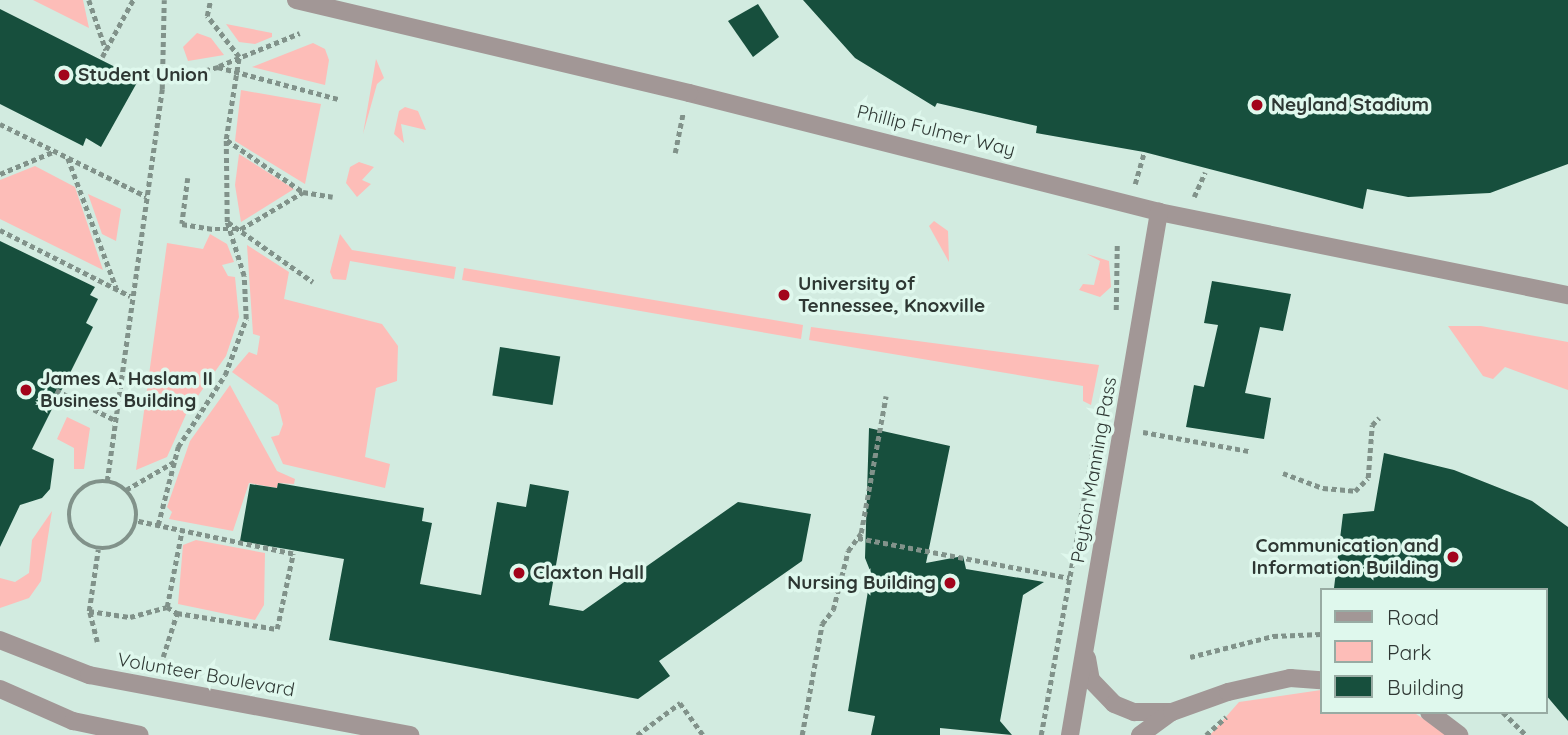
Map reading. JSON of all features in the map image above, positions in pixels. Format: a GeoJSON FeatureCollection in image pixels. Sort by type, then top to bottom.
{"type":"FeatureCollection","features":[{"type":"Feature","properties":{"kind":"street","name":"Phillip Fulmer Way"},"geometry":{"type":"LineString","coordinates":[[296,0],[689,93],[1159,212],[1568,296]]}},
{"type":"Feature","properties":{"kind":"street","name":"Peyton Manning Pass"},"geometry":{"type":"LineString","coordinates":[[1070,735],[1159,212]]}},
{"type":"Feature","properties":{"kind":"street","name":"Volunteer Boulevard"},"geometry":{"type":"LineString","coordinates":[[0,640],[89,675],[340,728],[410,735]]}},
{"type":"Feature","properties":{"kind":"street"},"geometry":{"type":"LineString","coordinates":[[1085,649],[1091,680],[1107,699],[1134,712],[1172,712],[1290,678],[1320,680]]}},
{"type":"Feature","properties":{"kind":"street"},"geometry":{"type":"LineString","coordinates":[[0,689],[73,721],[140,735]]}},
{"type":"Feature","properties":{"kind":"street"},"geometry":{"type":"LineString","coordinates":[[1140,735],[1172,712]]}},
{"type":"Feature","properties":{"kind":"street"},"geometry":{"type":"LineString","coordinates":[[1432,714],[1459,735]]}},
{"type":"Feature","properties":{"kind":"path"},"geometry":{"type":"LineString","coordinates":[[89,0],[106,50]]}},
{"type":"Feature","properties":{"kind":"path"},"geometry":{"type":"LineString","coordinates":[[103,57],[133,0]]}},
{"type":"Feature","properties":{"kind":"path"},"geometry":{"type":"LineString","coordinates":[[107,481],[130,296],[162,89],[164,0]]}},
{"type":"Feature","properties":{"kind":"path"},"geometry":{"type":"LineString","coordinates":[[158,525],[174,462],[243,337],[247,298],[227,222],[226,139],[239,57],[208,16],[210,2]]}},
{"type":"Feature","properties":{"kind":"path"},"geometry":{"type":"LineString","coordinates":[[172,79],[218,67],[300,33]]}},
{"type":"Feature","properties":{"kind":"path"},"geometry":{"type":"LineString","coordinates":[[218,67],[338,99]]}},
{"type":"Feature","properties":{"kind":"path"},"geometry":{"type":"LineString","coordinates":[[675,153],[683,113]]}},
{"type":"Feature","properties":{"kind":"path"},"geometry":{"type":"LineString","coordinates":[[0,124],[146,195]]}},
{"type":"Feature","properties":{"kind":"path"},"geometry":{"type":"LineString","coordinates":[[226,139],[303,192],[333,197]]}},
{"type":"Feature","properties":{"kind":"path"},"geometry":{"type":"LineString","coordinates":[[0,174],[56,151]]}},
{"type":"Feature","properties":{"kind":"path"},"geometry":{"type":"LineString","coordinates":[[1133,191],[1144,152]]}},
{"type":"Feature","properties":{"kind":"path"},"geometry":{"type":"LineString","coordinates":[[68,157],[117,289]]}},
{"type":"Feature","properties":{"kind":"path"},"geometry":{"type":"LineString","coordinates":[[1190,208],[1205,172]]}},
{"type":"Feature","properties":{"kind":"path"},"geometry":{"type":"LineString","coordinates":[[188,178],[182,224],[241,229],[303,192]]}},
{"type":"Feature","properties":{"kind":"path"},"geometry":{"type":"LineString","coordinates":[[227,222],[241,229],[313,282]]}},
{"type":"Feature","properties":{"kind":"path"},"geometry":{"type":"LineString","coordinates":[[0,230],[130,296]]}},
{"type":"Feature","properties":{"kind":"path"},"geometry":{"type":"LineString","coordinates":[[1116,321],[1118,245]]}},
{"type":"Feature","properties":{"kind":"path"},"geometry":{"type":"LineString","coordinates":[[56,390],[115,420]]}},
{"type":"Feature","properties":{"kind":"path"},"geometry":{"type":"LineString","coordinates":[[802,735],[822,624],[833,610],[848,551],[858,538],[886,396]]}},
{"type":"Feature","properties":{"kind":"path"},"geometry":{"type":"LineString","coordinates":[[1283,473],[1323,488],[1355,491],[1367,478],[1372,425],[1379,418]]}},
{"type":"Feature","properties":{"kind":"path"},"geometry":{"type":"LineString","coordinates":[[1041,735],[1097,424],[1249,451]]}},
{"type":"Feature","properties":{"kind":"path"},"geometry":{"type":"LineString","coordinates":[[126,490],[174,462]]}},
{"type":"Feature","properties":{"kind":"path"},"geometry":{"type":"LineString","coordinates":[[107,481],[126,490],[136,506],[136,521],[120,545],[98,550],[72,531],[69,509],[80,489],[107,481]]}},
{"type":"Feature","properties":{"kind":"path"},"geometry":{"type":"LineString","coordinates":[[89,611],[130,617],[167,607],[177,613],[277,629],[293,554],[136,521]]}},
{"type":"Feature","properties":{"kind":"path"},"geometry":{"type":"LineString","coordinates":[[167,607],[182,530]]}},
{"type":"Feature","properties":{"kind":"path"},"geometry":{"type":"LineString","coordinates":[[858,538],[1069,578]]}},
{"type":"Feature","properties":{"kind":"path"},"geometry":{"type":"LineString","coordinates":[[97,642],[89,611],[98,550]]}},
{"type":"Feature","properties":{"kind":"path"},"geometry":{"type":"LineString","coordinates":[[163,657],[177,613]]}},
{"type":"Feature","properties":{"kind":"path"},"geometry":{"type":"LineString","coordinates":[[1190,657],[1273,636],[1320,635]]}},
{"type":"Feature","properties":{"kind":"path"},"geometry":{"type":"LineString","coordinates":[[637,735],[680,703],[703,735]]}},
{"type":"Feature","properties":{"kind":"path"},"geometry":{"type":"LineString","coordinates":[[1505,714],[1526,735]]}},
{"type":"Feature","properties":{"kind":"green space"},"geometry":{"type":"Polygon","coordinates":[[[33,0],[83,0],[89,28],[33,0]]]}},
{"type":"Feature","properties":{"kind":"green space"},"geometry":{"type":"Polygon","coordinates":[[[226,24],[272,33],[272,37],[255,44],[239,42],[226,24]]]}},
{"type":"Feature","properties":{"kind":"green space"},"geometry":{"type":"Polygon","coordinates":[[[197,33],[211,38],[224,55],[188,61],[183,47],[197,33]]]}},
{"type":"Feature","properties":{"kind":"green space"},"geometry":{"type":"Polygon","coordinates":[[[313,43],[325,49],[329,60],[325,85],[252,67],[313,43]]]}},
{"type":"Feature","properties":{"kind":"green space"},"geometry":{"type":"Polygon","coordinates":[[[376,59],[384,78],[377,84],[363,134],[376,59]]]}},
{"type":"Feature","properties":{"kind":"green space"},"geometry":{"type":"Polygon","coordinates":[[[241,90],[321,104],[305,184],[235,141],[241,90]]]}},
{"type":"Feature","properties":{"kind":"green space"},"geometry":{"type":"Polygon","coordinates":[[[405,107],[418,111],[426,130],[401,124],[404,143],[394,134],[399,111],[405,107]]]}},
{"type":"Feature","properties":{"kind":"green space"},"geometry":{"type":"Polygon","coordinates":[[[239,154],[294,189],[241,222],[235,185],[239,154]]]}},
{"type":"Feature","properties":{"kind":"green space"},"geometry":{"type":"Polygon","coordinates":[[[359,162],[374,167],[362,180],[371,184],[357,197],[346,183],[350,167],[359,162]]]}},
{"type":"Feature","properties":{"kind":"green space"},"geometry":{"type":"Polygon","coordinates":[[[35,166],[75,187],[103,270],[0,219],[0,180],[35,166]]]}},
{"type":"Feature","properties":{"kind":"green space"},"geometry":{"type":"Polygon","coordinates":[[[88,194],[121,209],[116,241],[102,234],[88,194]]]}},
{"type":"Feature","properties":{"kind":"green space"},"geometry":{"type":"Polygon","coordinates":[[[934,221],[948,231],[949,262],[929,226],[934,221]]]}},
{"type":"Feature","properties":{"kind":"green space"},"geometry":{"type":"Polygon","coordinates":[[[210,234],[227,244],[234,262],[222,265],[228,276],[235,277],[239,317],[226,356],[188,410],[167,457],[136,470],[167,243],[203,249],[210,234]]]}},
{"type":"Feature","properties":{"kind":"green space"},"geometry":{"type":"Polygon","coordinates":[[[340,234],[352,250],[456,267],[454,279],[350,261],[346,280],[333,279],[330,272],[340,234]]]}},
{"type":"Feature","properties":{"kind":"green space"},"geometry":{"type":"Polygon","coordinates":[[[247,245],[289,272],[284,299],[382,324],[398,346],[397,381],[376,388],[365,457],[390,464],[385,488],[283,464],[271,437],[279,435],[283,424],[278,405],[232,372],[249,352],[257,355],[260,336],[253,334],[247,245]]]}},
{"type":"Feature","properties":{"kind":"green space"},"geometry":{"type":"Polygon","coordinates":[[[1087,254],[1109,261],[1111,287],[1100,297],[1079,290],[1083,284],[1094,285],[1100,261],[1087,254]]]}},
{"type":"Feature","properties":{"kind":"green space"},"geometry":{"type":"Polygon","coordinates":[[[464,268],[803,325],[801,339],[462,280],[464,268]]]}},
{"type":"Feature","properties":{"kind":"green space"},"geometry":{"type":"Polygon","coordinates":[[[1448,326],[1481,326],[1568,342],[1568,390],[1505,367],[1493,379],[1483,376],[1448,326]]]}},
{"type":"Feature","properties":{"kind":"green space"},"geometry":{"type":"Polygon","coordinates":[[[811,327],[1099,365],[1091,405],[1083,401],[1083,386],[809,340],[811,327]]]}},
{"type":"Feature","properties":{"kind":"green space"},"geometry":{"type":"Polygon","coordinates":[[[230,385],[277,471],[295,479],[294,484],[278,483],[277,488],[249,483],[233,531],[169,519],[172,512],[167,507],[190,441],[230,385]]]}},
{"type":"Feature","properties":{"kind":"green space"},"geometry":{"type":"Polygon","coordinates":[[[67,417],[90,428],[84,469],[74,469],[74,448],[57,439],[67,417]]]}},
{"type":"Feature","properties":{"kind":"green space"},"geometry":{"type":"Polygon","coordinates":[[[52,511],[41,581],[29,598],[0,608],[0,578],[15,582],[29,573],[32,540],[52,511]]]}},
{"type":"Feature","properties":{"kind":"green space"},"geometry":{"type":"Polygon","coordinates":[[[196,540],[265,553],[264,605],[255,620],[178,604],[183,545],[196,540]]]}},
{"type":"Feature","properties":{"kind":"green space"},"geometry":{"type":"Polygon","coordinates":[[[1320,690],[1320,714],[1416,714],[1448,735],[1210,735],[1239,702],[1320,690]]]}},
{"type":"Feature","properties":{"kind":"building","name":"Neyland Stadium"},"geometry":{"type":"Polygon","coordinates":[[[803,0],[1568,0],[1568,164],[1490,193],[1408,197],[1367,189],[1363,209],[1144,152],[1036,133],[1037,126],[937,103],[935,107],[855,58],[803,0]]]}},
{"type":"Feature","properties":{"kind":"building"},"geometry":{"type":"Polygon","coordinates":[[[758,4],[779,37],[753,57],[728,21],[758,4]]]}},
{"type":"Feature","properties":{"kind":"building","name":"Student Union"},"geometry":{"type":"Polygon","coordinates":[[[0,9],[139,79],[101,147],[86,138],[83,146],[0,104],[0,9]]]}},
{"type":"Feature","properties":{"kind":"building","name":"James A. Haslam II Business Building"},"geometry":{"type":"Polygon","coordinates":[[[0,241],[95,287],[90,295],[98,299],[86,323],[93,327],[32,449],[54,459],[50,489],[42,498],[20,505],[0,547],[0,241]]]}},
{"type":"Feature","properties":{"kind":"building"},"geometry":{"type":"Polygon","coordinates":[[[1212,281],[1291,294],[1283,331],[1260,327],[1245,393],[1271,398],[1264,439],[1186,427],[1194,385],[1204,387],[1218,325],[1204,323],[1212,281]]]}},
{"type":"Feature","properties":{"kind":"building"},"geometry":{"type":"Polygon","coordinates":[[[500,347],[560,357],[553,405],[492,395],[500,347]]]}},
{"type":"Feature","properties":{"kind":"building","name":"Nursing Building"},"geometry":{"type":"Polygon","coordinates":[[[869,428],[950,446],[926,563],[963,556],[966,569],[1044,582],[1023,595],[1000,721],[1012,735],[940,728],[940,735],[871,735],[875,716],[848,711],[871,573],[865,558],[869,428]]]}},
{"type":"Feature","properties":{"kind":"building","name":"Communication and Information Building"},"geometry":{"type":"Polygon","coordinates":[[[1384,453],[1454,470],[1532,501],[1568,527],[1568,721],[1547,696],[1547,588],[1334,588],[1343,514],[1374,511],[1384,453]]]}},
{"type":"Feature","properties":{"kind":"building"},"geometry":{"type":"Polygon","coordinates":[[[278,483],[424,508],[422,521],[432,523],[420,584],[481,595],[497,502],[526,507],[530,484],[569,491],[549,605],[583,611],[738,502],[811,514],[802,561],[659,661],[670,676],[638,699],[329,640],[344,559],[240,541],[250,484],[277,488],[278,483]]]}},
{"type":"Feature","properties":{"kind":"place","name":"Student Union"},"geometry":{"type":"Point","coordinates":[64,75]}},
{"type":"Feature","properties":{"kind":"place","name":"Neyland Stadium"},"geometry":{"type":"Point","coordinates":[1257,105]}},
{"type":"Feature","properties":{"kind":"place","name":"University of Tennessee, Knoxville"},"geometry":{"type":"Point","coordinates":[784,295]}},
{"type":"Feature","properties":{"kind":"place","name":"James A. Haslam II Business Building"},"geometry":{"type":"Point","coordinates":[26,390]}},
{"type":"Feature","properties":{"kind":"place","name":"Communication and Information Building"},"geometry":{"type":"Point","coordinates":[1453,557]}},
{"type":"Feature","properties":{"kind":"place","name":"Claxton Hall"},"geometry":{"type":"Point","coordinates":[519,573]}},
{"type":"Feature","properties":{"kind":"place","name":"Nursing Building"},"geometry":{"type":"Point","coordinates":[950,583]}}]}
